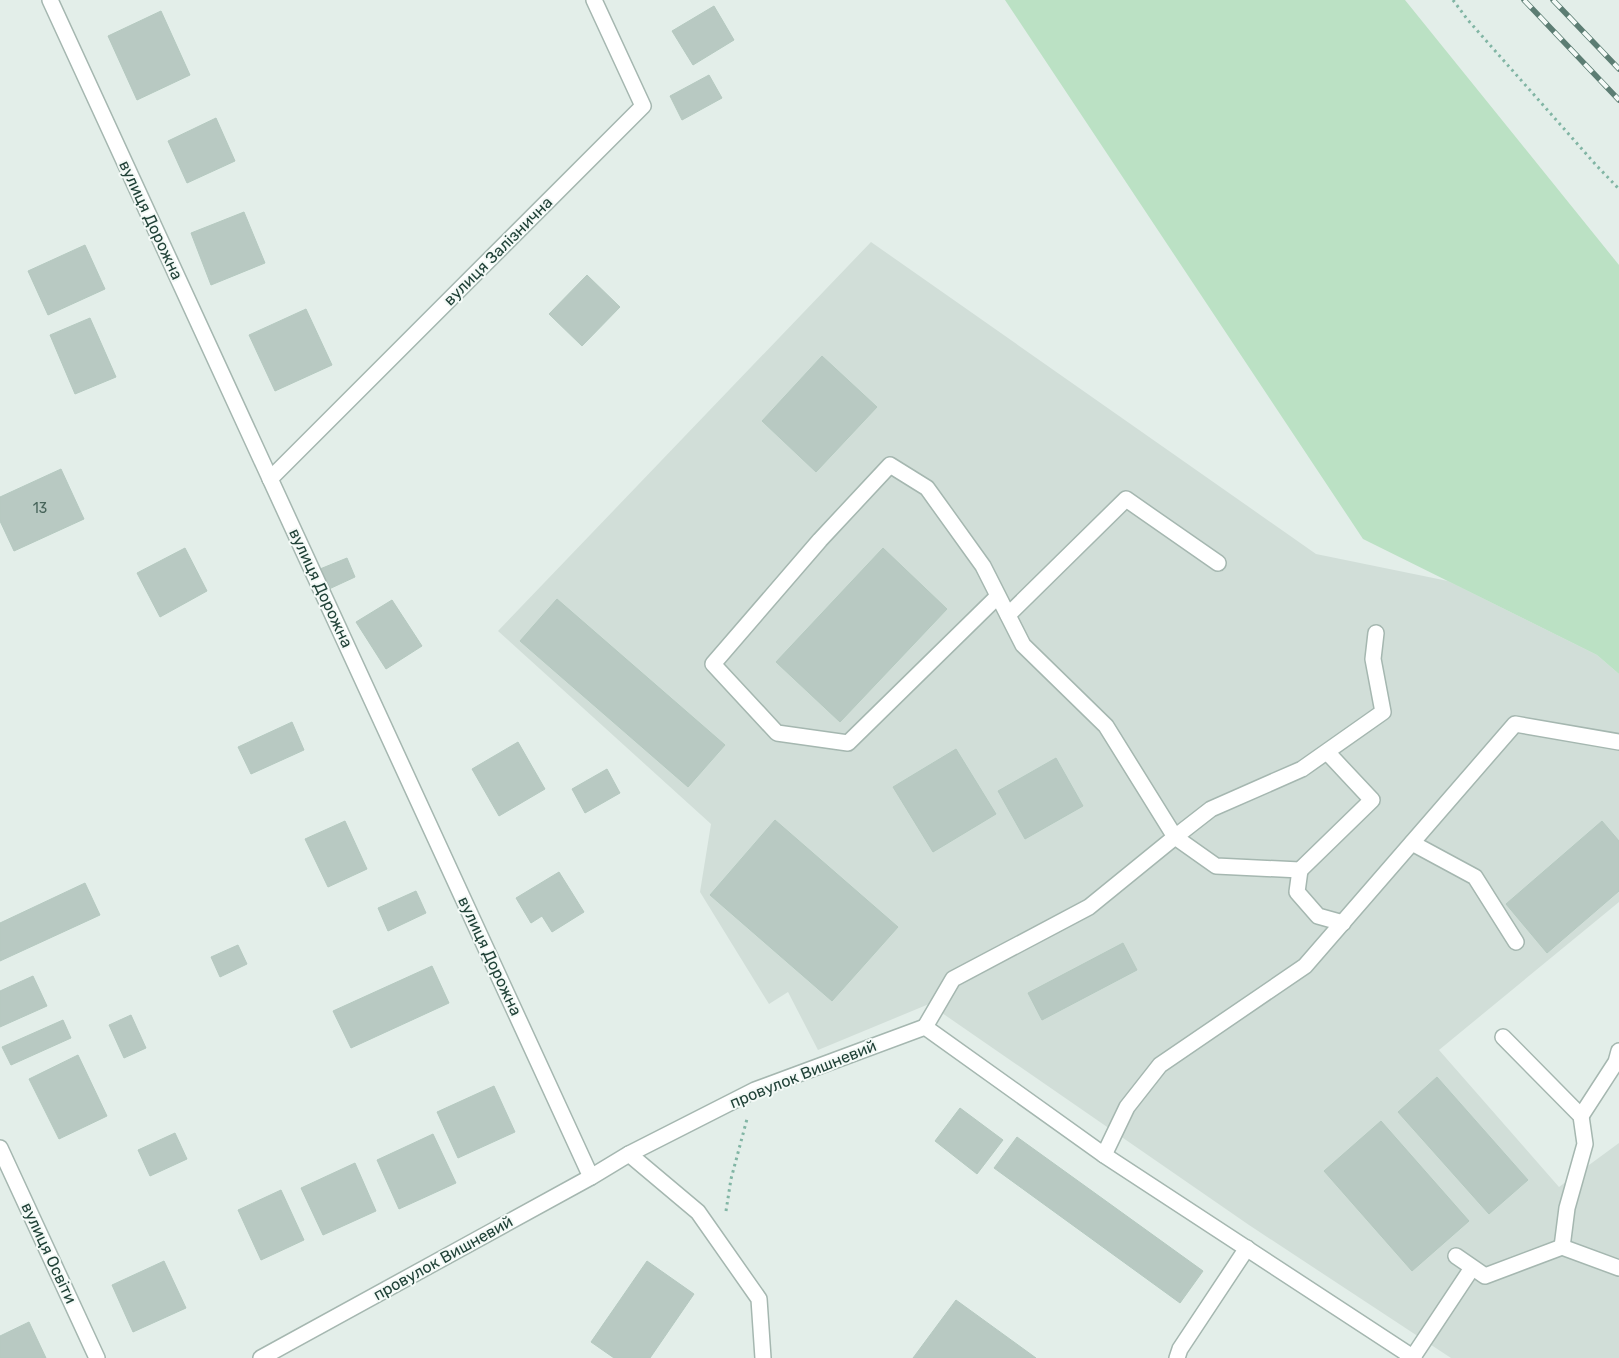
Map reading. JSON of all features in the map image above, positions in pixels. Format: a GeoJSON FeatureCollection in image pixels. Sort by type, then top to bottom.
{"type":"FeatureCollection","features":[{"type":"Feature","properties":{"kind":"street","name":"вулиця Дорожна"},"geometry":{"type":"LineString","coordinates":[[50,0],[591,1176]]}},
{"type":"Feature","properties":{"kind":"street","name":"вулиця Залізнична"},"geometry":{"type":"LineString","coordinates":[[270,479],[643,106],[594,0]]}},
{"type":"Feature","properties":{"kind":"street"},"geometry":{"type":"LineString","coordinates":[[998,596],[848,743],[776,733],[713,664],[820,540],[890,465],[927,488],[983,566],[1023,645],[1106,726],[1175,837],[1216,866],[1300,870]]}},
{"type":"Feature","properties":{"kind":"street"},"geometry":{"type":"LineString","coordinates":[[1008,615],[1126,499],[1218,563]]}},
{"type":"Feature","properties":{"kind":"street"},"geometry":{"type":"LineString","coordinates":[[1376,633],[1373,659],[1383,712],[1302,769],[1211,809],[1089,907],[953,979],[925,1027],[1104,1155],[1414,1357],[1472,1268]]}},
{"type":"Feature","properties":{"kind":"street"},"geometry":{"type":"LineString","coordinates":[[1104,1155],[1127,1107],[1160,1065],[1305,966],[1515,724],[1619,742]]}},
{"type":"Feature","properties":{"kind":"street"},"geometry":{"type":"LineString","coordinates":[[1327,752],[1372,800],[1300,870],[1297,892],[1318,916],[1343,923]]}},
{"type":"Feature","properties":{"kind":"street"},"geometry":{"type":"LineString","coordinates":[[1412,843],[1475,877],[1516,942]]}},
{"type":"Feature","properties":{"kind":"street","name":"провулок Вишневий"},"geometry":{"type":"LineString","coordinates":[[260,1358],[629,1154],[755,1090],[925,1027]]}},
{"type":"Feature","properties":{"kind":"street"},"geometry":{"type":"LineString","coordinates":[[1503,1037],[1581,1116],[1585,1144],[1567,1208],[1562,1247]]}},
{"type":"Feature","properties":{"kind":"street"},"geometry":{"type":"LineString","coordinates":[[1581,1116],[1616,1062],[1619,1050]]}},
{"type":"Feature","properties":{"kind":"street","name":"вулиця Освіти"},"geometry":{"type":"LineString","coordinates":[[0,1148],[97,1358]]}},
{"type":"Feature","properties":{"kind":"street"},"geometry":{"type":"LineString","coordinates":[[629,1154],[698,1212],[760,1299],[764,1358]]}},
{"type":"Feature","properties":{"kind":"street"},"geometry":{"type":"LineString","coordinates":[[1456,1256],[1484,1276],[1562,1247],[1619,1268]]}},
{"type":"Feature","properties":{"kind":"street"},"geometry":{"type":"LineString","coordinates":[[1177,1358],[1180,1350],[1247,1248]]}},
{"type":"Feature","properties":{"kind":"path"},"geometry":{"type":"LineString","coordinates":[[1453,0],[1467,19],[1576,144],[1619,189]]}},
{"type":"Feature","properties":{"kind":"path"},"geometry":{"type":"LineString","coordinates":[[720,1244],[731,1179],[755,1090]]}},
{"type":"Feature","properties":{"kind":"shaded area"},"geometry":{"type":"Polygon","coordinates":[[[871,242],[1316,554],[1448,581],[1597,655],[1619,674],[1619,902],[1439,1050],[1559,1187],[1619,1143],[1619,1358],[1451,1358],[1249,1225],[929,1004],[818,1050],[788,992],[769,1004],[700,892],[711,824],[498,631],[871,242]]]}},
{"type":"Feature","properties":{"kind":"green space"},"geometry":{"type":"Polygon","coordinates":[[[1005,0],[1405,0],[1619,265],[1619,674],[1597,655],[1363,539],[1005,0]]]}},
{"type":"Feature","properties":{"kind":"building"},"geometry":{"type":"Polygon","coordinates":[[[714,6],[734,40],[693,65],[672,31],[714,6]]]}},
{"type":"Feature","properties":{"kind":"building"},"geometry":{"type":"Polygon","coordinates":[[[161,11],[190,75],[137,100],[108,36],[161,11]]]}},
{"type":"Feature","properties":{"kind":"building"},"geometry":{"type":"Polygon","coordinates":[[[709,75],[722,98],[682,120],[670,96],[709,75]]]}},
{"type":"Feature","properties":{"kind":"building"},"geometry":{"type":"Polygon","coordinates":[[[216,118],[235,161],[187,183],[168,141],[216,118]]]}},
{"type":"Feature","properties":{"kind":"building"},"geometry":{"type":"Polygon","coordinates":[[[244,212],[265,263],[211,285],[191,233],[244,212]]]}},
{"type":"Feature","properties":{"kind":"building"},"geometry":{"type":"Polygon","coordinates":[[[85,245],[105,289],[48,315],[28,271],[85,245]]]}},
{"type":"Feature","properties":{"kind":"building"},"geometry":{"type":"Polygon","coordinates":[[[587,275],[620,307],[582,346],[549,314],[587,275]]]}},
{"type":"Feature","properties":{"kind":"building"},"geometry":{"type":"Polygon","coordinates":[[[306,309],[332,365],[275,391],[249,335],[306,309]]]}},
{"type":"Feature","properties":{"kind":"building"},"geometry":{"type":"Polygon","coordinates":[[[90,318],[116,377],[75,394],[50,335],[90,318]]]}},
{"type":"Feature","properties":{"kind":"building"},"geometry":{"type":"Polygon","coordinates":[[[822,356],[877,407],[816,472],[762,421],[822,356]]]}},
{"type":"Feature","properties":{"kind":"building"},"geometry":{"type":"Polygon","coordinates":[[[61,469],[84,519],[14,551],[0,521],[0,497],[61,469]]]}},
{"type":"Feature","properties":{"kind":"building"},"geometry":{"type":"Polygon","coordinates":[[[185,548],[207,591],[160,617],[137,573],[185,548]]]}},
{"type":"Feature","properties":{"kind":"building"},"geometry":{"type":"Polygon","coordinates":[[[883,548],[947,609],[840,722],[776,662],[883,548]]]}},
{"type":"Feature","properties":{"kind":"building"},"geometry":{"type":"Polygon","coordinates":[[[347,558],[355,577],[329,589],[320,569],[347,558]]]}},
{"type":"Feature","properties":{"kind":"building"},"geometry":{"type":"Polygon","coordinates":[[[557,599],[725,745],[688,787],[520,641],[557,599]]]}},
{"type":"Feature","properties":{"kind":"building"},"geometry":{"type":"Polygon","coordinates":[[[392,600],[422,646],[386,669],[356,622],[392,600]]]}},
{"type":"Feature","properties":{"kind":"building"},"geometry":{"type":"Polygon","coordinates":[[[292,722],[304,750],[251,774],[238,747],[292,722]]]}},
{"type":"Feature","properties":{"kind":"building"},"geometry":{"type":"Polygon","coordinates":[[[518,742],[545,789],[499,816],[472,769],[518,742]]]}},
{"type":"Feature","properties":{"kind":"building"},"geometry":{"type":"Polygon","coordinates":[[[956,749],[996,814],[933,852],[893,787],[956,749]]]}},
{"type":"Feature","properties":{"kind":"building"},"geometry":{"type":"Polygon","coordinates":[[[1056,758],[1083,806],[1025,839],[998,791],[1056,758]]]}},
{"type":"Feature","properties":{"kind":"building"},"geometry":{"type":"Polygon","coordinates":[[[607,769],[620,793],[585,813],[572,789],[607,769]]]}},
{"type":"Feature","properties":{"kind":"building"},"geometry":{"type":"Polygon","coordinates":[[[775,820],[898,927],[832,1001],[710,895],[775,820]]]}},
{"type":"Feature","properties":{"kind":"building"},"geometry":{"type":"Polygon","coordinates":[[[345,821],[367,869],[328,887],[305,839],[345,821]]]}},
{"type":"Feature","properties":{"kind":"building"},"geometry":{"type":"Polygon","coordinates":[[[1602,821],[1619,841],[1619,891],[1547,953],[1506,904],[1602,821]]]}},
{"type":"Feature","properties":{"kind":"building"},"geometry":{"type":"Polygon","coordinates":[[[559,872],[584,912],[552,932],[542,916],[531,923],[516,898],[559,872]]]}},
{"type":"Feature","properties":{"kind":"building"},"geometry":{"type":"Polygon","coordinates":[[[85,883],[100,915],[0,961],[0,923],[85,883]]]}},
{"type":"Feature","properties":{"kind":"building"},"geometry":{"type":"Polygon","coordinates":[[[416,891],[426,913],[388,931],[378,908],[416,891]]]}},
{"type":"Feature","properties":{"kind":"building"},"geometry":{"type":"Polygon","coordinates":[[[1123,943],[1137,970],[1042,1020],[1028,993],[1123,943]]]}},
{"type":"Feature","properties":{"kind":"building"},"geometry":{"type":"Polygon","coordinates":[[[238,945],[247,964],[220,977],[211,957],[238,945]]]}},
{"type":"Feature","properties":{"kind":"building"},"geometry":{"type":"Polygon","coordinates":[[[432,966],[449,1003],[351,1048],[333,1011],[432,966]]]}},
{"type":"Feature","properties":{"kind":"building"},"geometry":{"type":"Polygon","coordinates":[[[33,976],[47,1006],[0,1027],[0,991],[33,976]]]}},
{"type":"Feature","properties":{"kind":"building"},"geometry":{"type":"Polygon","coordinates":[[[131,1015],[146,1048],[124,1058],[109,1025],[131,1015]]]}},
{"type":"Feature","properties":{"kind":"building"},"geometry":{"type":"Polygon","coordinates":[[[63,1020],[71,1038],[11,1065],[2,1047],[63,1020]]]}},
{"type":"Feature","properties":{"kind":"building"},"geometry":{"type":"Polygon","coordinates":[[[78,1055],[107,1116],[59,1139],[29,1079],[78,1055]]]}},
{"type":"Feature","properties":{"kind":"building"},"geometry":{"type":"Polygon","coordinates":[[[1437,1077],[1528,1180],[1489,1214],[1398,1112],[1437,1077]]]}},
{"type":"Feature","properties":{"kind":"building"},"geometry":{"type":"Polygon","coordinates":[[[494,1086],[515,1132],[458,1158],[437,1112],[494,1086]]]}},
{"type":"Feature","properties":{"kind":"building"},"geometry":{"type":"Polygon","coordinates":[[[960,1108],[1003,1140],[977,1174],[935,1141],[960,1108]]]}},
{"type":"Feature","properties":{"kind":"building"},"geometry":{"type":"Polygon","coordinates":[[[1381,1121],[1469,1221],[1412,1271],[1324,1171],[1381,1121]]]}},
{"type":"Feature","properties":{"kind":"building"},"geometry":{"type":"Polygon","coordinates":[[[175,1133],[187,1159],[150,1176],[138,1150],[175,1133]]]}},
{"type":"Feature","properties":{"kind":"building"},"geometry":{"type":"Polygon","coordinates":[[[433,1134],[456,1183],[399,1209],[377,1160],[433,1134]]]}},
{"type":"Feature","properties":{"kind":"building"},"geometry":{"type":"Polygon","coordinates":[[[1017,1137],[1203,1271],[1180,1303],[994,1168],[1017,1137]]]}},
{"type":"Feature","properties":{"kind":"building"},"geometry":{"type":"Polygon","coordinates":[[[355,1163],[376,1211],[323,1235],[301,1188],[355,1163]]]}},
{"type":"Feature","properties":{"kind":"building"},"geometry":{"type":"Polygon","coordinates":[[[281,1190],[304,1240],[261,1260],[238,1210],[281,1190]]]}},
{"type":"Feature","properties":{"kind":"building"},"geometry":{"type":"Polygon","coordinates":[[[164,1261],[186,1308],[133,1332],[112,1285],[164,1261]]]}},
{"type":"Feature","properties":{"kind":"building"},"geometry":{"type":"Polygon","coordinates":[[[647,1261],[694,1294],[650,1358],[614,1358],[591,1342],[647,1261]]]}},
{"type":"Feature","properties":{"kind":"building"},"geometry":{"type":"Polygon","coordinates":[[[956,1300],[1036,1358],[913,1358],[956,1300]]]}},
{"type":"Feature","properties":{"kind":"building"},"geometry":{"type":"Polygon","coordinates":[[[29,1322],[46,1358],[0,1358],[0,1336],[29,1322]]]}},
{"type":"Feature","properties":{"kind":"railway"},"geometry":{"type":"LineString","coordinates":[[1524,0],[1619,100]]}},
{"type":"Feature","properties":{"kind":"railway"},"geometry":{"type":"LineString","coordinates":[[1553,0],[1619,69]]}}]}
